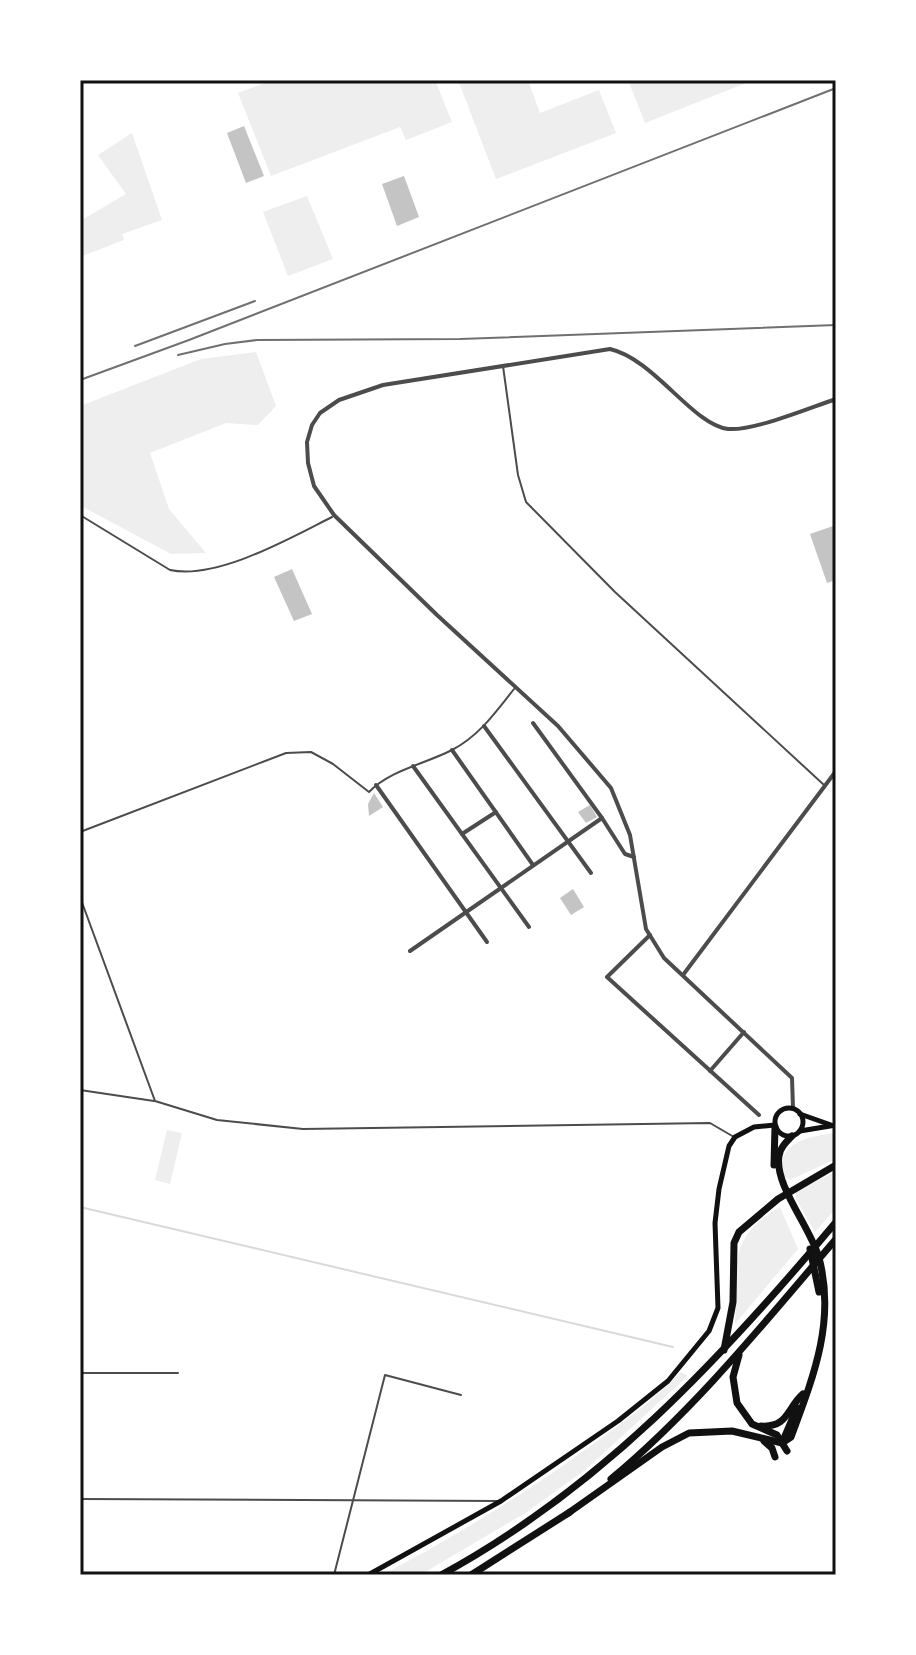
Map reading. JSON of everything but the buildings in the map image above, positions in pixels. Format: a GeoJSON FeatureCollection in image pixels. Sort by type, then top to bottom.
{"type":"FeatureCollection","features":[{"type":"Feature","properties":{"kind":"highway"},"geometry":{"type":"LineString","coordinates":[[471,1575],[680,1436],[698,1431],[751,1434],[782,1443],[791,1437],[817,1367],[824,1327],[822,1271],[774,1163],[775,1126]]}},
{"type":"Feature","properties":{"kind":"highway"},"geometry":{"type":"LineString","coordinates":[[786,1194],[778,1163],[780,1151],[792,1136]]}},
{"type":"Feature","properties":{"kind":"highway"},"geometry":{"type":"LineString","coordinates":[[723,1350],[733,1302],[734,1243],[739,1232],[786,1194],[836,1165]]}},
{"type":"Feature","properties":{"kind":"highway"},"geometry":{"type":"LineString","coordinates":[[441,1575],[509,1535],[574,1489],[647,1428],[723,1350],[836,1222]]}},
{"type":"Feature","properties":{"kind":"highway"},"geometry":{"type":"LineString","coordinates":[[567,1514],[657,1439],[740,1353],[836,1239]]}},
{"type":"Feature","properties":{"kind":"highway"},"geometry":{"type":"LineString","coordinates":[[782,1443],[803,1394],[818,1343],[822,1299]]}},
{"type":"Feature","properties":{"kind":"highway"},"geometry":{"type":"LineString","coordinates":[[740,1353],[732,1386],[737,1403],[746,1418],[776,1435],[787,1451]]}},
{"type":"Feature","properties":{"kind":"highway"},"geometry":{"type":"LineString","coordinates":[[746,1418],[758,1425],[776,1426],[786,1420],[803,1394]]}},
{"type":"Feature","properties":{"kind":"highway"},"geometry":{"type":"LineString","coordinates":[[751,1434],[772,1448],[775,1457]]}},
{"type":"Feature","properties":{"kind":"main road"},"geometry":{"type":"LineString","coordinates":[[793,1108],[800,1114],[834,1125],[800,1131],[792,1136],[780,1133],[775,1126],[775,1117],[780,1111],[793,1108]]}},
{"type":"Feature","properties":{"kind":"main road"},"geometry":{"type":"LineString","coordinates":[[800,1114],[803,1122],[800,1131]]}},
{"type":"Feature","properties":{"kind":"main road"},"geometry":{"type":"LineString","coordinates":[[368,1575],[501,1501],[618,1421],[668,1381],[709,1331],[718,1308],[715,1223],[729,1146],[735,1137],[754,1127],[775,1126]]}},
{"type":"Feature","properties":{"kind":"street"},"geometry":{"type":"LineString","coordinates":[[793,1108],[792,1078],[664,958],[650,935],[621,808],[611,788],[558,726],[334,515],[314,486],[307,442],[320,413],[339,400],[383,385],[610,349],[623,352],[645,366],[708,420],[724,429],[744,429],[836,399]]}},
{"type":"Feature","properties":{"kind":"street"},"geometry":{"type":"LineString","coordinates":[[533,723],[625,854],[634,857]]}},
{"type":"Feature","properties":{"kind":"street"},"geometry":{"type":"LineString","coordinates":[[484,726],[591,873]]}},
{"type":"Feature","properties":{"kind":"street"},"geometry":{"type":"LineString","coordinates":[[452,750],[533,865]]}},
{"type":"Feature","properties":{"kind":"street"},"geometry":{"type":"LineString","coordinates":[[413,766],[529,927]]}},
{"type":"Feature","properties":{"kind":"street"},"geometry":{"type":"LineString","coordinates":[[683,975],[836,771]]}},
{"type":"Feature","properties":{"kind":"street"},"geometry":{"type":"LineString","coordinates":[[376,785],[487,942]]}},
{"type":"Feature","properties":{"kind":"street"},"geometry":{"type":"LineString","coordinates":[[462,834],[496,812]]}},
{"type":"Feature","properties":{"kind":"street"},"geometry":{"type":"LineString","coordinates":[[410,951],[602,818]]}},
{"type":"Feature","properties":{"kind":"street"},"geometry":{"type":"LineString","coordinates":[[650,935],[607,977],[759,1115]]}},
{"type":"Feature","properties":{"kind":"street"},"geometry":{"type":"LineString","coordinates":[[710,1071],[744,1032]]}},
{"type":"Feature","properties":{"kind":"lane"},"geometry":{"type":"LineString","coordinates":[[503,366],[518,475],[526,502],[615,592],[825,786]]}},
{"type":"Feature","properties":{"kind":"lane"},"geometry":{"type":"LineString","coordinates":[[80,515],[170,570],[184,573],[199,572],[279,544],[334,515]]}},
{"type":"Feature","properties":{"kind":"lane"},"geometry":{"type":"LineString","coordinates":[[80,832],[286,753],[311,752],[333,764],[369,792],[376,785],[413,766],[452,750],[484,726],[515,687]]}},
{"type":"Feature","properties":{"kind":"lane"},"geometry":{"type":"LineString","coordinates":[[80,897],[155,1101]]}},
{"type":"Feature","properties":{"kind":"lane"},"geometry":{"type":"LineString","coordinates":[[80,1090],[155,1101],[217,1120],[303,1129],[710,1123],[735,1137]]}},
{"type":"Feature","properties":{"kind":"lane"},"geometry":{"type":"LineString","coordinates":[[80,1373],[178,1373]]}},
{"type":"Feature","properties":{"kind":"lane"},"geometry":{"type":"LineString","coordinates":[[334,1575],[385,1375],[461,1395]]}},
{"type":"Feature","properties":{"kind":"lane"},"geometry":{"type":"LineString","coordinates":[[80,1499],[501,1501]]}},
{"type":"Feature","properties":{"kind":"shaded area"},"geometry":{"type":"Polygon","coordinates":[[[273,80],[435,80],[452,122],[406,140],[400,127],[271,176],[238,93],[273,80]]]}},
{"type":"Feature","properties":{"kind":"shaded area"},"geometry":{"type":"Polygon","coordinates":[[[458,80],[528,80],[540,113],[599,90],[616,133],[496,179],[458,80]]]}},
{"type":"Feature","properties":{"kind":"shaded area"},"geometry":{"type":"Polygon","coordinates":[[[628,80],[751,80],[751,81],[645,123],[628,80]]]}},
{"type":"Feature","properties":{"kind":"shaded area"},"geometry":{"type":"Polygon","coordinates":[[[132,133],[162,220],[122,234],[124,240],[80,257],[80,221],[126,194],[98,155],[132,133]]]}},
{"type":"Feature","properties":{"kind":"shaded area"},"geometry":{"type":"Polygon","coordinates":[[[307,196],[333,259],[288,276],[263,212],[307,196]]]}},
{"type":"Feature","properties":{"kind":"shaded area"},"geometry":{"type":"Polygon","coordinates":[[[256,352],[276,406],[258,425],[226,423],[150,453],[169,509],[206,553],[171,554],[83,507],[80,489],[80,406],[201,359],[256,352]]]}},
{"type":"Feature","properties":{"kind":"shaded area"},"geometry":{"type":"Polygon","coordinates":[[[167,1130],[182,1133],[170,1184],[155,1180],[167,1130]]]}},
{"type":"Feature","properties":{"kind":"shaded area"},"geometry":{"type":"Polygon","coordinates":[[[836,1133],[836,1159],[790,1180],[783,1176],[784,1155],[789,1148],[806,1139],[836,1133]]]}},
{"type":"Feature","properties":{"kind":"shaded area"},"geometry":{"type":"Polygon","coordinates":[[[836,1171],[836,1208],[815,1232],[796,1199],[796,1192],[836,1171]]]}},
{"type":"Feature","properties":{"kind":"shaded area"},"geometry":{"type":"Polygon","coordinates":[[[780,1207],[798,1249],[735,1324],[736,1270],[742,1243],[762,1219],[780,1207]]]}},
{"type":"Feature","properties":{"kind":"shaded area"},"geometry":{"type":"Polygon","coordinates":[[[681,1372],[688,1376],[585,1470],[527,1512],[420,1575],[382,1575],[518,1496],[629,1417],[681,1372]]]}},
{"type":"Feature","properties":{"kind":"waterway"},"geometry":{"type":"LineString","coordinates":[[80,1207],[673,1347]]}},
{"type":"Feature","properties":{"kind":"railway"},"geometry":{"type":"LineString","coordinates":[[80,380],[836,88]]}},
{"type":"Feature","properties":{"kind":"railway"},"geometry":{"type":"LineString","coordinates":[[135,346],[255,301]]}},
{"type":"Feature","properties":{"kind":"railway"},"geometry":{"type":"LineString","coordinates":[[178,355],[257,340],[460,339],[836,325]]}}]}
